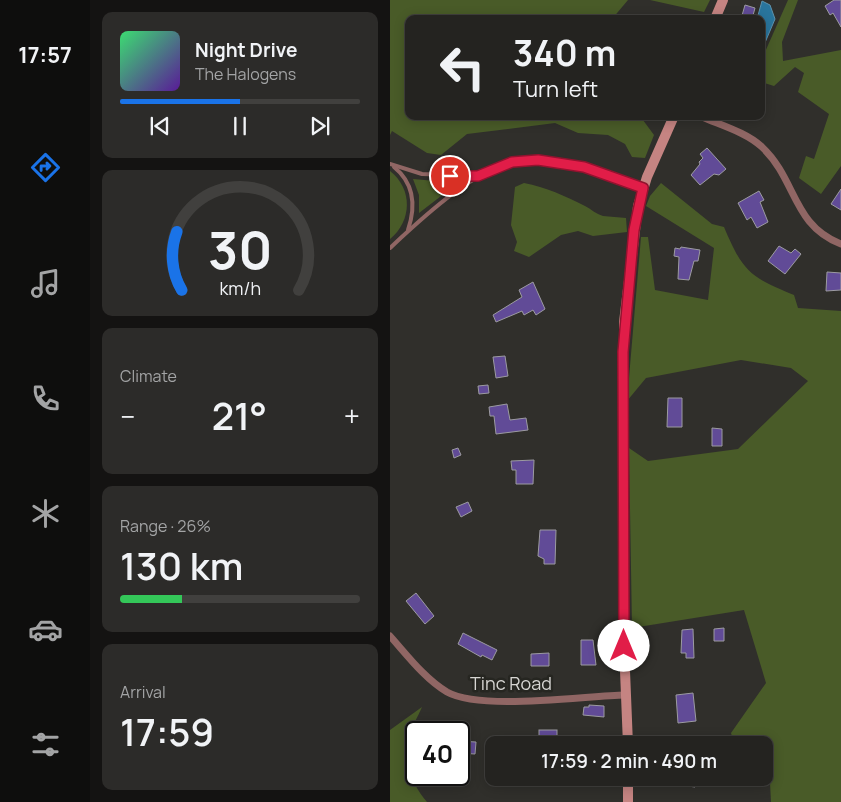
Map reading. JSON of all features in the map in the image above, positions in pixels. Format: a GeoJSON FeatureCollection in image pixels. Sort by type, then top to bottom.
{"type":"FeatureCollection","features":[{"type":"Feature","properties":{"kind":"street"},"geometry":{"type":"LineString","coordinates":[[717,15],[723,0]]}},
{"type":"Feature","properties":{"kind":"street"},"geometry":{"type":"LineString","coordinates":[[627,736],[625,695],[623,352],[634,230],[643,188],[672,120]]}},
{"type":"Feature","properties":{"kind":"street"},"geometry":{"type":"LineString","coordinates":[[709,120],[750,138],[763,148],[782,172],[810,225],[822,236],[841,244]]}},
{"type":"Feature","properties":{"kind":"street","name":"Tinc Road"},"geometry":{"type":"LineString","coordinates":[[390,636],[438,686],[462,698],[510,701],[625,695]]}},
{"type":"Feature","properties":{"kind":"street"},"geometry":{"type":"LineString","coordinates":[[628,786],[628,802]]}},
{"type":"Feature","properties":{"kind":"lane"},"geometry":{"type":"LineString","coordinates":[[390,248],[478,176],[512,162],[538,160],[584,167],[643,188]]}},
{"type":"Feature","properties":{"kind":"lane"},"geometry":{"type":"LineString","coordinates":[[391,165],[422,174],[478,176]]}},
{"type":"Feature","properties":{"kind":"lane"},"geometry":{"type":"LineString","coordinates":[[391,165],[407,181],[413,198],[413,215],[408,232]]}},
{"type":"Feature","properties":{"kind":"green space"},"geometry":{"type":"Polygon","coordinates":[[[390,0],[628,0],[615,15],[405,15],[405,120],[643,120],[654,135],[645,158],[632,157],[625,144],[608,135],[578,133],[555,123],[467,134],[441,155],[427,153],[392,131],[390,135],[390,0]]]}},
{"type":"Feature","properties":{"kind":"green space"},"geometry":{"type":"Polygon","coordinates":[[[650,0],[710,0],[704,12],[650,0]]]}},
{"type":"Feature","properties":{"kind":"green space"},"geometry":{"type":"Polygon","coordinates":[[[788,0],[798,0],[782,42],[783,61],[841,50],[841,166],[821,194],[799,178],[806,156],[814,159],[829,114],[798,92],[804,73],[795,67],[774,86],[765,83],[765,52],[788,0]]]}},
{"type":"Feature","properties":{"kind":"green space"},"geometry":{"type":"Polygon","coordinates":[[[390,171],[398,178],[403,187],[407,205],[403,223],[390,239],[390,171]]]}},
{"type":"Feature","properties":{"kind":"green space"},"geometry":{"type":"Polygon","coordinates":[[[413,179],[458,183],[419,213],[419,195],[413,179]]]}},
{"type":"Feature","properties":{"kind":"green space"},"geometry":{"type":"Polygon","coordinates":[[[524,183],[555,192],[603,216],[626,218],[627,232],[593,236],[578,231],[561,235],[529,257],[514,251],[517,242],[511,225],[515,187],[524,183]]]}},
{"type":"Feature","properties":{"kind":"green space"},"geometry":{"type":"Polygon","coordinates":[[[661,183],[712,224],[724,227],[743,264],[767,283],[794,295],[798,308],[841,311],[841,802],[771,802],[770,786],[773,786],[773,736],[732,736],[731,733],[766,683],[744,610],[632,628],[629,448],[648,461],[738,449],[808,381],[791,368],[741,360],[646,378],[627,401],[641,237],[648,237],[655,290],[708,300],[714,248],[646,206],[650,196],[661,183]]]}},
{"type":"Feature","properties":{"kind":"green space"},"geometry":{"type":"Polygon","coordinates":[[[422,707],[415,721],[405,721],[405,786],[416,786],[427,802],[390,802],[390,730],[422,707]]]}},
{"type":"Feature","properties":{"kind":"water"},"geometry":{"type":"Polygon","coordinates":[[[762,1],[770,5],[775,19],[765,43],[765,15],[758,15],[762,1]]]}},
{"type":"Feature","properties":{"kind":"building"},"geometry":{"type":"Polygon","coordinates":[[[834,0],[841,0],[841,27],[833,13],[830,15],[825,6],[834,0]]]}},
{"type":"Feature","properties":{"kind":"building"},"geometry":{"type":"Polygon","coordinates":[[[745,5],[755,8],[753,15],[742,15],[745,5]]]}},
{"type":"Feature","properties":{"kind":"building"},"geometry":{"type":"Polygon","coordinates":[[[707,148],[726,169],[719,175],[714,174],[700,185],[691,175],[703,158],[700,154],[707,148]]]}},
{"type":"Feature","properties":{"kind":"building"},"geometry":{"type":"Polygon","coordinates":[[[841,189],[841,210],[831,204],[841,189]]]}},
{"type":"Feature","properties":{"kind":"building"},"geometry":{"type":"Polygon","coordinates":[[[759,191],[764,200],[760,202],[768,222],[757,228],[751,217],[747,220],[738,203],[759,191]]]}},
{"type":"Feature","properties":{"kind":"building"},"geometry":{"type":"Polygon","coordinates":[[[779,246],[791,253],[795,249],[801,254],[785,274],[768,261],[779,246]]]}},
{"type":"Feature","properties":{"kind":"building"},"geometry":{"type":"Polygon","coordinates":[[[681,247],[700,250],[698,261],[694,261],[689,280],[678,279],[679,257],[674,256],[675,248],[680,249],[681,247]]]}},
{"type":"Feature","properties":{"kind":"building"},"geometry":{"type":"Polygon","coordinates":[[[827,272],[841,273],[841,290],[826,291],[827,272]]]}},
{"type":"Feature","properties":{"kind":"building"},"geometry":{"type":"Polygon","coordinates":[[[533,282],[545,309],[536,315],[533,310],[524,315],[522,311],[496,322],[493,315],[522,297],[519,290],[533,282]]]}},
{"type":"Feature","properties":{"kind":"building"},"geometry":{"type":"Polygon","coordinates":[[[505,356],[508,376],[496,378],[493,357],[505,356]]]}},
{"type":"Feature","properties":{"kind":"building"},"geometry":{"type":"Polygon","coordinates":[[[488,385],[489,393],[479,394],[478,386],[488,385]]]}},
{"type":"Feature","properties":{"kind":"building"},"geometry":{"type":"Polygon","coordinates":[[[668,398],[682,398],[682,427],[667,427],[668,398]]]}},
{"type":"Feature","properties":{"kind":"building"},"geometry":{"type":"Polygon","coordinates":[[[507,404],[510,420],[526,418],[528,430],[496,434],[494,416],[490,416],[489,407],[507,404]]]}},
{"type":"Feature","properties":{"kind":"building"},"geometry":{"type":"Polygon","coordinates":[[[712,428],[722,429],[722,446],[712,446],[712,428]]]}},
{"type":"Feature","properties":{"kind":"building"},"geometry":{"type":"Polygon","coordinates":[[[458,448],[461,455],[454,458],[452,450],[458,448]]]}},
{"type":"Feature","properties":{"kind":"building"},"geometry":{"type":"Polygon","coordinates":[[[534,460],[533,484],[516,484],[516,470],[512,470],[511,461],[534,460]]]}},
{"type":"Feature","properties":{"kind":"building"},"geometry":{"type":"Polygon","coordinates":[[[468,502],[472,511],[461,517],[456,507],[468,502]]]}},
{"type":"Feature","properties":{"kind":"building"},"geometry":{"type":"Polygon","coordinates":[[[540,530],[556,530],[555,564],[544,564],[544,559],[538,556],[540,530]]]}},
{"type":"Feature","properties":{"kind":"building"},"geometry":{"type":"Polygon","coordinates":[[[416,593],[434,616],[425,624],[406,601],[416,593]]]}},
{"type":"Feature","properties":{"kind":"building"},"geometry":{"type":"Polygon","coordinates":[[[724,628],[724,641],[714,641],[714,629],[724,628]]]}},
{"type":"Feature","properties":{"kind":"building"},"geometry":{"type":"Polygon","coordinates":[[[693,629],[694,658],[686,658],[686,653],[681,653],[682,630],[693,629]]]}},
{"type":"Feature","properties":{"kind":"building"},"geometry":{"type":"Polygon","coordinates":[[[463,633],[497,650],[492,660],[482,655],[481,657],[458,644],[463,633]]]}},
{"type":"Feature","properties":{"kind":"building"},"geometry":{"type":"Polygon","coordinates":[[[581,640],[593,640],[596,665],[581,665],[581,640]]]}},
{"type":"Feature","properties":{"kind":"building"},"geometry":{"type":"Polygon","coordinates":[[[549,653],[549,666],[531,666],[531,654],[549,653]]]}},
{"type":"Feature","properties":{"kind":"building"},"geometry":{"type":"Polygon","coordinates":[[[693,693],[696,721],[678,723],[676,695],[693,693]]]}},
{"type":"Feature","properties":{"kind":"building"},"geometry":{"type":"Polygon","coordinates":[[[589,705],[604,706],[604,717],[583,715],[584,707],[589,707],[589,705]]]}},
{"type":"Feature","properties":{"kind":"building"},"geometry":{"type":"Polygon","coordinates":[[[539,730],[557,730],[557,736],[539,736],[539,730]]]}},
{"type":"Feature","properties":{"kind":"building"},"geometry":{"type":"Polygon","coordinates":[[[470,742],[476,742],[475,754],[470,754],[470,742]]]}},
{"type":"Feature","properties":{"kind":"route"},"geometry":{"type":"LineString","coordinates":[[450,176],[478,176],[512,162],[538,160],[584,167],[643,188],[634,230],[626,299],[623,352],[624,646]]}}]}
